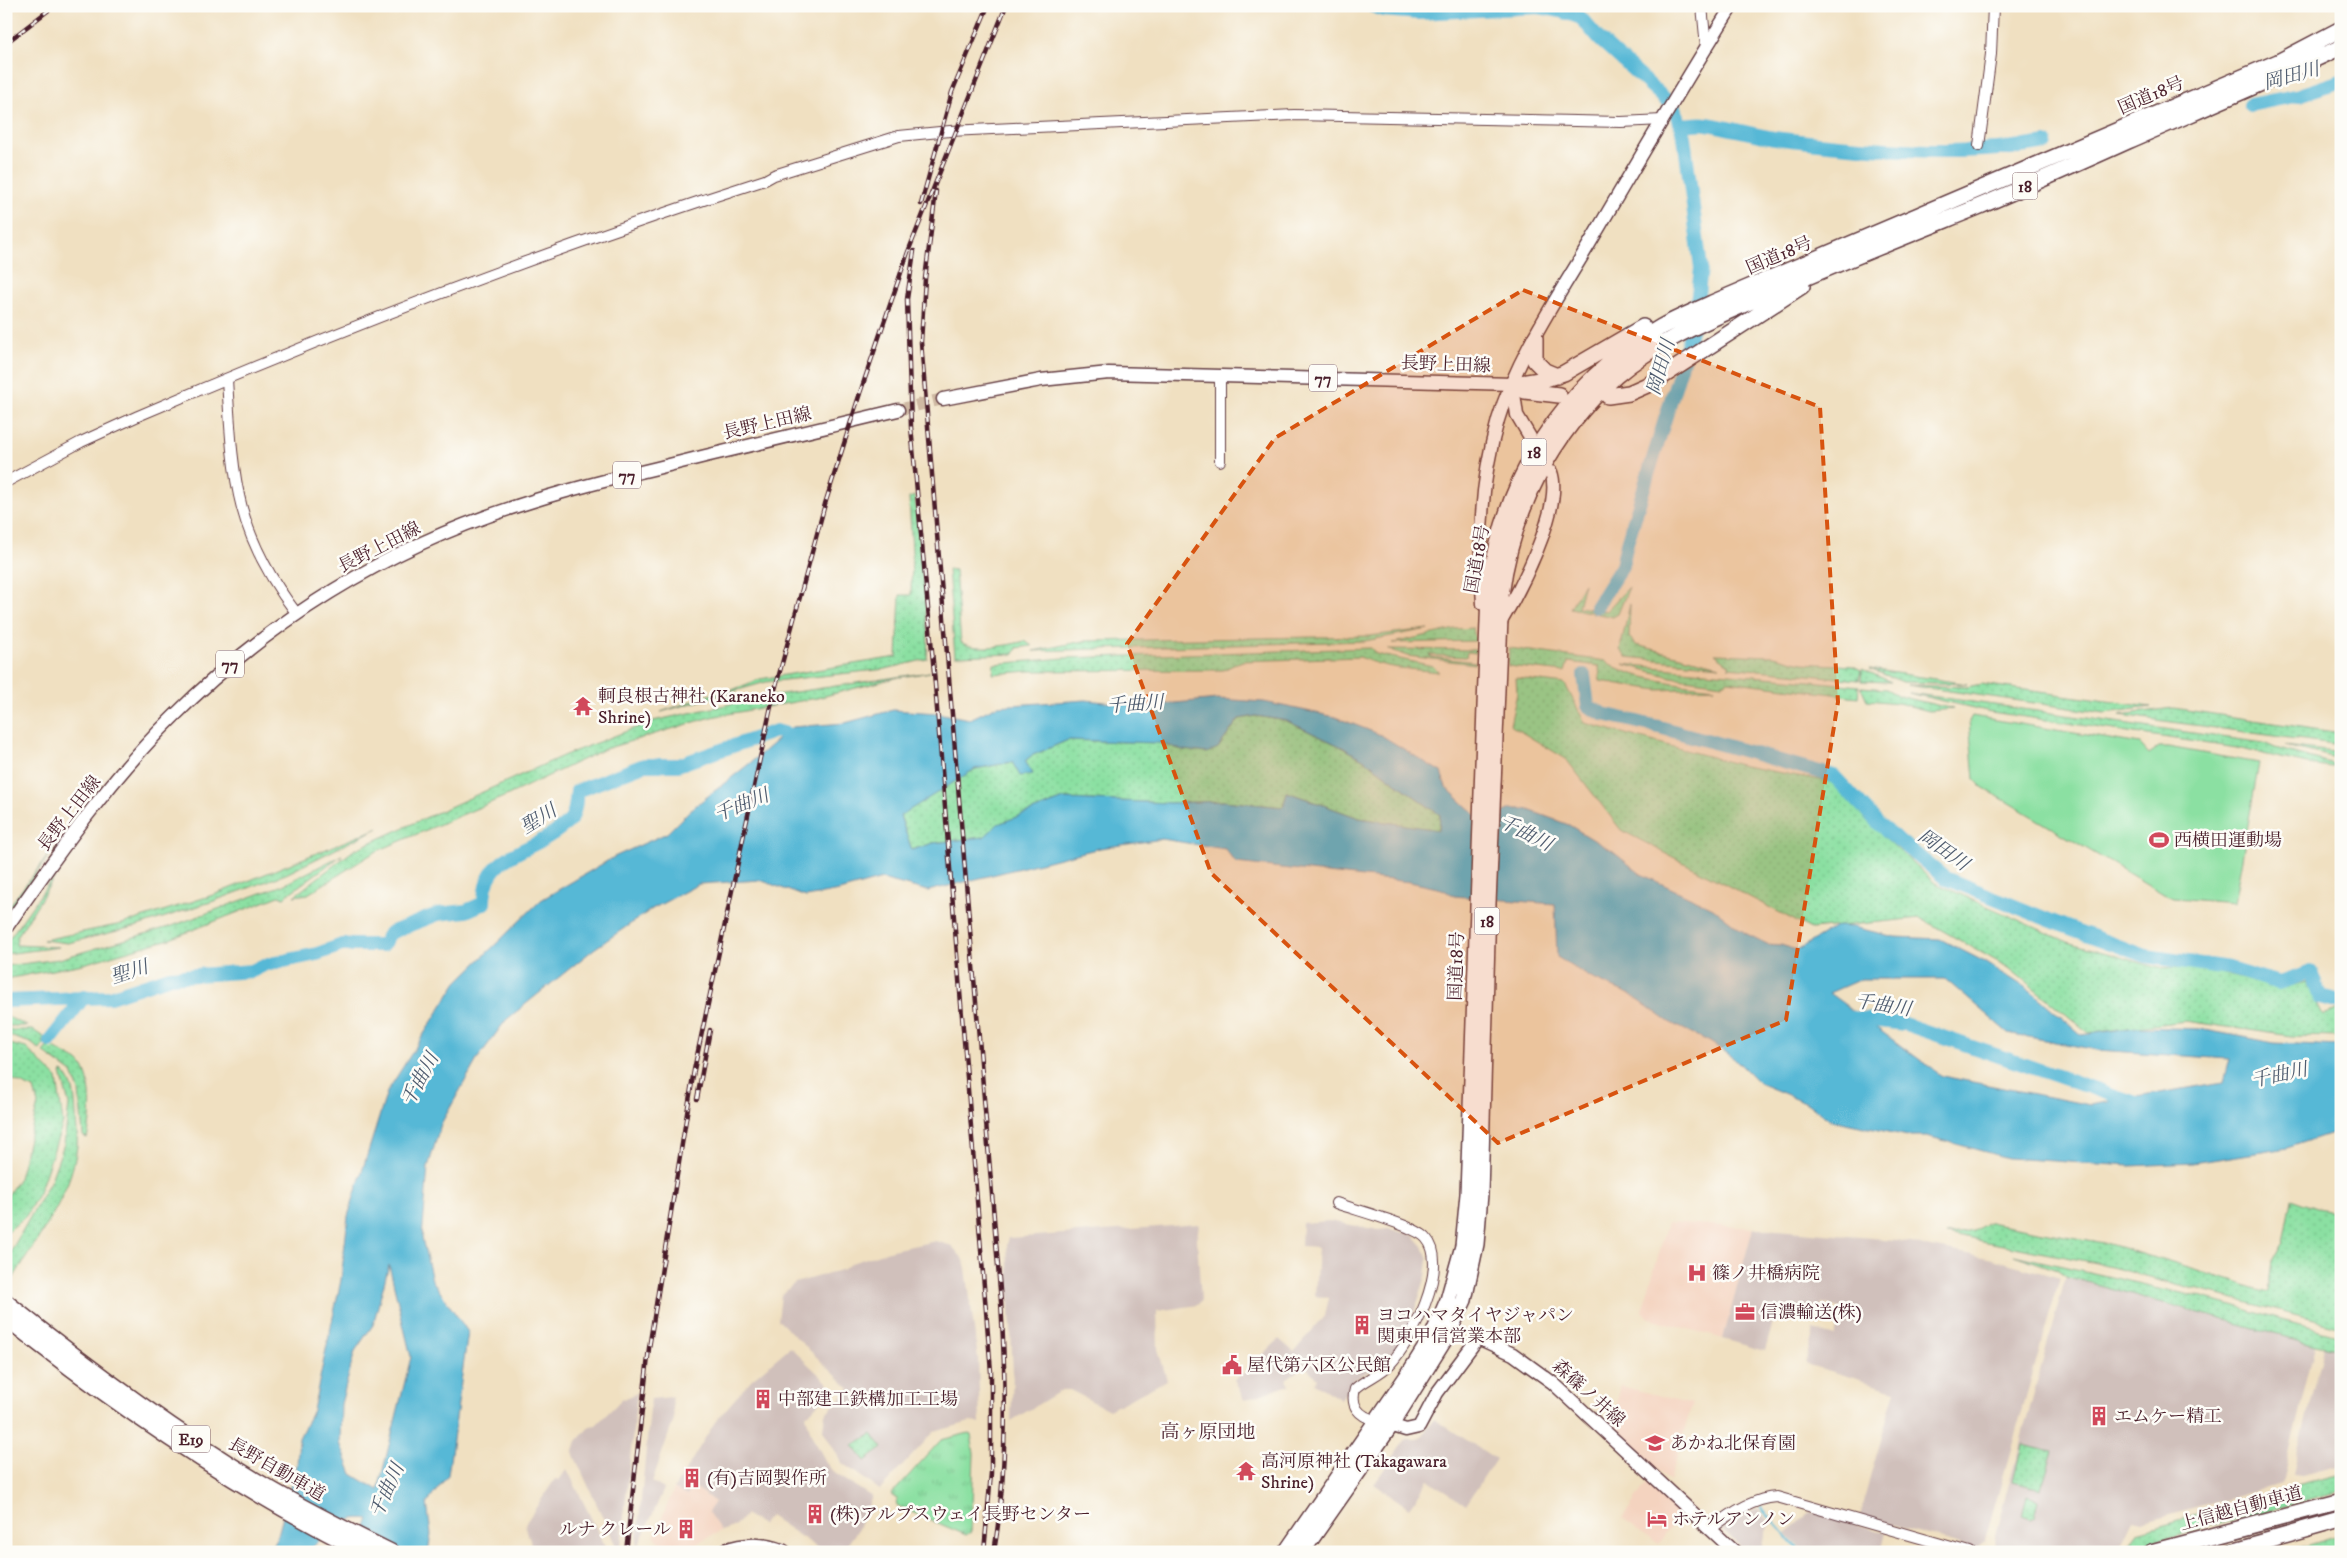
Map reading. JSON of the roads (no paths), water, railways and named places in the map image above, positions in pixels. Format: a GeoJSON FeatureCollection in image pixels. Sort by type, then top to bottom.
{"type":"FeatureCollection","features":[{"type":"Feature","properties":{"kind":"highway","name":"国道18号"},"geometry":{"type":"LineString","coordinates":[[1286,1552],[1303,1542],[1351,1483],[1391,1425],[1448,1334],[1464,1300],[1476,1244],[1474,1194],[1491,579],[1501,529],[1517,484],[1538,445],[1565,408],[1601,370],[1674,315],[1755,276],[1820,258],[2278,62],[2341,29]]}},
{"type":"Feature","properties":{"kind":"highway","name":"国道18号"},"geometry":{"type":"LineString","coordinates":[[1490,645],[1498,626],[1503,578],[1509,548],[1529,492],[1547,459],[1575,419],[1604,387],[1642,356],[1669,339],[1708,320],[1834,264],[1975,208],[2341,47]]}},
{"type":"Feature","properties":{"kind":"highway"},"geometry":{"type":"LineString","coordinates":[[1608,396],[1637,390],[1661,378],[1834,264]]}},
{"type":"Feature","properties":{"kind":"highway"},"geometry":{"type":"LineString","coordinates":[[1513,384],[1546,380],[1557,376],[1674,315]]}},
{"type":"Feature","properties":{"kind":"highway"},"geometry":{"type":"LineString","coordinates":[[1535,338],[1534,353],[1536,361],[1545,371],[1557,376]]}},
{"type":"Feature","properties":{"kind":"highway"},"geometry":{"type":"LineString","coordinates":[[1513,384],[1525,391],[1560,395]]}},
{"type":"Feature","properties":{"kind":"highway","name":"国道18号"},"geometry":{"type":"LineString","coordinates":[[1303,1542],[1375,1420],[1428,1344],[1448,1300],[1463,1246],[1474,1194]]}},
{"type":"Feature","properties":{"kind":"highway","name":"長野自動車道"},"geometry":{"type":"LineString","coordinates":[[6,1302],[108,1381],[206,1449],[260,1483],[391,1552]]}},
{"type":"Feature","properties":{"kind":"highway","name":"長野自動車道"},"geometry":{"type":"LineString","coordinates":[[6,1318],[131,1413],[219,1472],[286,1511],[364,1552]]}},
{"type":"Feature","properties":{"kind":"highway","name":"上信越自動車道"},"geometry":{"type":"LineString","coordinates":[[2151,1552],[2341,1503]]}},
{"type":"Feature","properties":{"kind":"highway","name":"上信越自動車道"},"geometry":{"type":"LineString","coordinates":[[2173,1552],[2341,1503]]}},
{"type":"Feature","properties":{"kind":"highway"},"geometry":{"type":"LineString","coordinates":[[2227,1552],[2341,1520]]}},
{"type":"Feature","properties":{"kind":"highway"},"geometry":{"type":"LineString","coordinates":[[2244,1552],[2341,1520]]}},
{"type":"Feature","properties":{"kind":"highway"},"geometry":{"type":"LineString","coordinates":[[1279,1552],[1291,1535],[1303,1542]]}},
{"type":"Feature","properties":{"kind":"highway"},"geometry":{"type":"LineString","coordinates":[[724,1552],[755,1545],[783,1552]]}},
{"type":"Feature","properties":{"kind":"main road","name":"長野上田線"},"geometry":{"type":"LineString","coordinates":[[943,399],[1018,384],[1093,374],[1220,375],[1513,384],[1535,338],[1732,6]]}},
{"type":"Feature","properties":{"kind":"main road"},"geometry":{"type":"LineString","coordinates":[[1490,645],[1482,573],[1484,497],[1498,422],[1513,384]]}},
{"type":"Feature","properties":{"kind":"main road"},"geometry":{"type":"LineString","coordinates":[[1513,384],[1517,415],[1530,436]]}},
{"type":"Feature","properties":{"kind":"main road","name":"長野上田線"},"geometry":{"type":"LineString","coordinates":[[6,928],[92,810],[155,735],[224,670],[297,614],[386,560],[444,533],[506,510],[608,480],[898,410]]}},
{"type":"Feature","properties":{"kind":"main road"},"geometry":{"type":"LineString","coordinates":[[1498,626],[1521,586],[1551,511],[1555,490],[1551,472]]}},
{"type":"Feature","properties":{"kind":"main road","name":"森篠ノ井線"},"geometry":{"type":"LineString","coordinates":[[1375,1420],[1406,1430],[1419,1427],[1437,1394],[1478,1338],[1513,1354],[1553,1383],[1735,1552]]}},
{"type":"Feature","properties":{"kind":"street"},"geometry":{"type":"LineString","coordinates":[[1702,6],[1706,47]]}},
{"type":"Feature","properties":{"kind":"street"},"geometry":{"type":"LineString","coordinates":[[1979,146],[1991,54],[1993,6]]}},
{"type":"Feature","properties":{"kind":"street"},"geometry":{"type":"LineString","coordinates":[[6,482],[97,435],[227,379],[509,267],[666,212],[765,180],[774,175],[899,136],[950,131],[1294,115],[1592,122],[1663,120]]}},
{"type":"Feature","properties":{"kind":"street"},"geometry":{"type":"LineString","coordinates":[[1220,375],[1220,461]]}},
{"type":"Feature","properties":{"kind":"street"},"geometry":{"type":"LineString","coordinates":[[227,379],[233,472],[244,519],[262,561],[297,614]]}},
{"type":"Feature","properties":{"kind":"street"},"geometry":{"type":"LineString","coordinates":[[1336,1203],[1413,1230],[1425,1238],[1433,1257],[1427,1296],[1410,1336],[1384,1370],[1355,1389],[1353,1400],[1355,1407],[1367,1418],[1375,1420]]}},
{"type":"Feature","properties":{"kind":"street"},"geometry":{"type":"LineString","coordinates":[[1711,1529],[1752,1504],[1765,1498],[1777,1497],[1969,1552]]}},
{"type":"Feature","properties":{"kind":"water"},"geometry":{"type":"Polygon","coordinates":[[[1218,699],[1264,702],[1335,717],[1381,735],[1441,772],[1446,787],[1482,821],[1511,809],[1526,809],[1569,825],[1612,851],[1641,874],[1713,908],[1745,933],[1767,944],[1781,945],[1797,950],[1837,926],[1853,927],[1895,937],[1940,939],[1985,962],[2031,991],[2082,1035],[2137,1027],[2200,1029],[2274,1043],[2341,1046],[2341,1130],[2287,1148],[2193,1163],[2130,1166],[2008,1158],[1927,1136],[1908,1136],[1831,1120],[1805,1102],[1759,1083],[1736,1060],[1710,1042],[1669,1022],[1631,995],[1591,978],[1557,957],[1555,904],[1454,896],[1442,889],[1410,882],[1236,863],[1225,849],[1162,839],[1100,848],[928,891],[882,879],[839,891],[806,897],[760,880],[699,884],[652,909],[594,949],[506,1020],[478,1058],[441,1124],[428,1167],[422,1238],[432,1280],[468,1332],[448,1475],[427,1503],[431,1535],[428,1552],[357,1552],[369,1519],[359,1518],[335,1527],[308,1552],[268,1552],[278,1535],[297,1465],[299,1438],[313,1410],[341,1280],[348,1216],[387,1092],[457,982],[541,900],[614,857],[667,833],[689,811],[792,727],[845,723],[893,710],[937,713],[970,719],[997,706],[1086,700],[1142,706],[1218,699]],[[1256,716],[1239,719],[1218,748],[1207,753],[1183,750],[1159,743],[1068,740],[1031,756],[1025,761],[1033,774],[1020,776],[1012,762],[975,769],[900,816],[912,850],[933,843],[984,837],[998,824],[1064,799],[1171,803],[1224,801],[1283,807],[1287,792],[1359,818],[1439,830],[1440,815],[1363,759],[1287,721],[1256,716]],[[1861,979],[1829,993],[1942,1076],[2090,1105],[2223,1082],[2229,1059],[2097,1050],[2008,1033],[1945,979],[1861,979]],[[389,1265],[373,1325],[355,1351],[341,1404],[340,1443],[352,1474],[378,1490],[411,1357],[389,1265]]]}},
{"type":"Feature","properties":{"kind":"waterway","name":"岡田川"},"geometry":{"type":"LineString","coordinates":[[1372,6],[1383,10],[1418,13],[1539,7],[1561,11],[1581,18],[1599,39],[1674,107],[1684,137],[1701,268],[1696,312],[1627,543],[1622,566],[1596,607]]}},
{"type":"Feature","properties":{"kind":"waterway","name":"岡田川"},"geometry":{"type":"LineString","coordinates":[[2250,105],[2299,95],[2341,81]]}},
{"type":"Feature","properties":{"kind":"waterway","name":"岡田川"},"geometry":{"type":"LineString","coordinates":[[1681,125],[1704,123],[1782,139],[1880,149],[1981,150],[2014,148],[2046,143]]}},
{"type":"Feature","properties":{"kind":"waterway","name":"岡田川"},"geometry":{"type":"LineString","coordinates":[[1584,675],[1588,706],[1603,714],[1659,727],[1834,776],[1880,825],[1945,878],[2064,926],[2146,956],[2229,968],[2279,983],[2311,972],[2320,997],[2341,1002]]}},
{"type":"Feature","properties":{"kind":"waterway","name":"聖川"},"geometry":{"type":"LineString","coordinates":[[270,964],[317,954],[342,945],[383,945],[390,933],[438,914],[466,911],[484,903],[486,886],[492,873],[500,864],[511,856],[549,837],[570,820],[576,804],[577,791],[644,765],[678,765],[776,731],[801,738]]}},
{"type":"Feature","properties":{"kind":"waterway","name":"聖川"},"geometry":{"type":"LineString","coordinates":[[6,1001],[110,997],[170,977],[252,971],[262,966]]}},
{"type":"Feature","properties":{"kind":"waterway"},"geometry":{"type":"LineString","coordinates":[[50,1041],[84,997]]}},
{"type":"Feature","properties":{"kind":"waterway","name":"千曲川"},"geometry":{"type":"LineString","coordinates":[[1845,1017],[1905,1024],[2142,1105]]}},
{"type":"Feature","properties":{"kind":"waterway"},"geometry":{"type":"LineString","coordinates":[[1762,1507],[1801,1552]]}},
{"type":"Feature","properties":{"kind":"tunnel"},"geometry":{"type":"LineString","coordinates":[[898,410],[943,399]]}},
{"type":"Feature","properties":{"kind":"railway"},"geometry":{"type":"LineString","coordinates":[[6,43],[54,6]]}},
{"type":"Feature","properties":{"kind":"railway"},"geometry":{"type":"LineString","coordinates":[[921,204],[952,92],[988,6]]}},
{"type":"Feature","properties":{"kind":"railway"},"geometry":{"type":"LineString","coordinates":[[626,1552],[649,1348],[694,1070],[773,697],[825,504],[860,393],[908,252],[1006,6]]}},
{"type":"Feature","properties":{"kind":"railway"},"geometry":{"type":"LineString","coordinates":[[936,191],[925,279],[921,342],[1001,1302],[1005,1427],[1002,1490],[994,1552]]}},
{"type":"Feature","properties":{"kind":"railway"},"geometry":{"type":"LineString","coordinates":[[914,251],[907,299],[911,427],[934,672],[991,1372],[991,1473],[984,1552]]}},
{"type":"Feature","properties":{"kind":"railway"},"geometry":{"type":"LineString","coordinates":[[697,1099],[710,1030]]}},
{"type":"Feature","properties":{"kind":"place","name":"軻良根古神社 (Karaneko Shrine)"},"geometry":{"type":"Point","coordinates":[583,706]}},
{"type":"Feature","properties":{"kind":"place","name":"西横田運動場"},"geometry":{"type":"Point","coordinates":[2159,840]}},
{"type":"Feature","properties":{"kind":"place","name":"篠ノ井橋病院"},"geometry":{"type":"Point","coordinates":[1697,1273]}},
{"type":"Feature","properties":{"kind":"place","name":"信濃輸送(株)"},"geometry":{"type":"Point","coordinates":[1745,1312]}},
{"type":"Feature","properties":{"kind":"place","name":"ヨコハマタイヤジャパン 関東甲信営業本部"},"geometry":{"type":"Point","coordinates":[1362,1325]}},
{"type":"Feature","properties":{"kind":"place","name":"屋代第六区公民館"},"geometry":{"type":"Point","coordinates":[1232,1365]}},
{"type":"Feature","properties":{"kind":"place","name":"中部建工鉄構加工工場"},"geometry":{"type":"Point","coordinates":[763,1399]}},
{"type":"Feature","properties":{"kind":"place","name":"エムケー精工"},"geometry":{"type":"Point","coordinates":[2099,1416]}},
{"type":"Feature","properties":{"kind":"place","name":"あかね北保育園"},"geometry":{"type":"Point","coordinates":[1655,1443]}},
{"type":"Feature","properties":{"kind":"place","name":"高河原神社 (Takagawara Shrine)"},"geometry":{"type":"Point","coordinates":[1246,1471]}},
{"type":"Feature","properties":{"kind":"place","name":"(有)吉岡製作所"},"geometry":{"type":"Point","coordinates":[692,1478]}},
{"type":"Feature","properties":{"kind":"place","name":"(株)アルプスウェイ長野センター"},"geometry":{"type":"Point","coordinates":[815,1514]}},
{"type":"Feature","properties":{"kind":"place","name":"ホテルアンノン"},"geometry":{"type":"Point","coordinates":[1657,1519]}},
{"type":"Feature","properties":{"kind":"place","name":"ルナ クレール"},"geometry":{"type":"Point","coordinates":[686,1529]}},
{"type":"Feature","properties":{"kind":"district","name":"高ヶ原団地"},"geometry":{"type":"Point","coordinates":[1208,1431]}}]}
